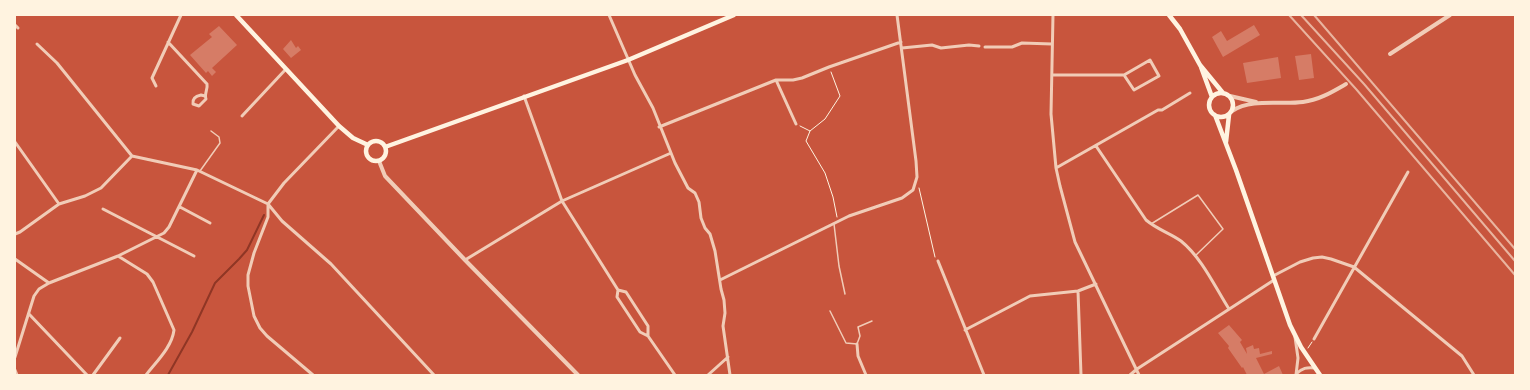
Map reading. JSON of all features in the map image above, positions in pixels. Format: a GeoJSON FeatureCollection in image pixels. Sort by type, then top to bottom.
{"type":"FeatureCollection","features":[{"type":"Feature","properties":{"kind":"main road"},"geometry":{"type":"LineString","coordinates":[[236,15],[339,126],[353,138],[368,145]]}},
{"type":"Feature","properties":{"kind":"main road"},"geometry":{"type":"LineString","coordinates":[[385,147],[628,60],[734,15]]}},
{"type":"Feature","properties":{"kind":"main road"},"geometry":{"type":"LineString","coordinates":[[1169,15],[1180,29],[1200,65],[1212,97]]}},
{"type":"Feature","properties":{"kind":"main road"},"geometry":{"type":"LineString","coordinates":[[1200,65],[1224,93],[1230,96],[1234,103],[1230,113],[1226,142]]}},
{"type":"Feature","properties":{"kind":"main road"},"geometry":{"type":"LineString","coordinates":[[1224,93],[1217,93],[1212,97],[1209,107],[1215,115],[1220,132],[1226,142],[1295,336],[1305,354],[1320,375]]}},
{"type":"Feature","properties":{"kind":"main road"},"geometry":{"type":"LineString","coordinates":[[1215,115],[1222,117],[1230,113]]}},
{"type":"Feature","properties":{"kind":"main road"},"geometry":{"type":"LineString","coordinates":[[376,141],[385,147],[386,150],[384,156],[379,161],[373,161],[367,156],[366,150],[368,145],[372,142],[376,141]]}},
{"type":"Feature","properties":{"kind":"street"},"geometry":{"type":"LineString","coordinates":[[156,86],[152,78],[180,15]]}},
{"type":"Feature","properties":{"kind":"street"},"geometry":{"type":"LineString","coordinates":[[609,15],[635,75],[653,108],[671,153],[688,188],[695,193],[699,202],[701,218],[705,228],[710,234],[715,251],[726,313],[723,326],[730,375]]}},
{"type":"Feature","properties":{"kind":"street"},"geometry":{"type":"LineString","coordinates":[[720,280],[780,251],[836,221],[860,211],[902,198],[913,190],[917,177],[913,126],[897,15]]}},
{"type":"Feature","properties":{"kind":"street"},"geometry":{"type":"LineString","coordinates":[[1053,15],[1051,114],[1056,168],[1060,186],[1075,242],[1139,375]]}},
{"type":"Feature","properties":{"kind":"street"},"geometry":{"type":"LineString","coordinates":[[1390,54],[1450,15]]}},
{"type":"Feature","properties":{"kind":"street"},"geometry":{"type":"LineString","coordinates":[[168,42],[207,84],[206,99],[199,106],[193,104],[192,101],[194,97],[201,94],[205,96]]}},
{"type":"Feature","properties":{"kind":"street"},"geometry":{"type":"LineString","coordinates":[[659,126],[776,80],[793,80],[802,78],[828,67],[901,42]]}},
{"type":"Feature","properties":{"kind":"street"},"geometry":{"type":"LineString","coordinates":[[985,47],[1012,47],[1022,43],[1052,44]]}},
{"type":"Feature","properties":{"kind":"street"},"geometry":{"type":"LineString","coordinates":[[37,44],[57,63],[132,156],[199,170],[268,204],[282,221],[332,264],[434,375]]}},
{"type":"Feature","properties":{"kind":"street"},"geometry":{"type":"LineString","coordinates":[[902,48],[932,45],[941,48],[969,45],[979,46]]}},
{"type":"Feature","properties":{"kind":"street"},"geometry":{"type":"LineString","coordinates":[[1052,75],[1124,75],[1150,60],[1159,76],[1134,90],[1124,75]]}},
{"type":"Feature","properties":{"kind":"street"},"geometry":{"type":"LineString","coordinates":[[242,116],[286,69]]}},
{"type":"Feature","properties":{"kind":"street"},"geometry":{"type":"LineString","coordinates":[[776,80],[796,124]]}},
{"type":"Feature","properties":{"kind":"street"},"geometry":{"type":"LineString","coordinates":[[1230,113],[1242,106],[1258,103],[1304,102],[1326,95],[1346,84]]}},
{"type":"Feature","properties":{"kind":"street"},"geometry":{"type":"LineString","coordinates":[[1056,168],[1190,93]]}},
{"type":"Feature","properties":{"kind":"street"},"geometry":{"type":"LineString","coordinates":[[524,96],[562,201],[618,290],[618,296],[640,332],[648,336],[675,375]]}},
{"type":"Feature","properties":{"kind":"street"},"geometry":{"type":"LineString","coordinates":[[1230,96],[1258,103]]}},
{"type":"Feature","properties":{"kind":"street"},"geometry":{"type":"LineString","coordinates":[[313,375],[267,336],[260,328],[254,316],[248,286],[248,275],[254,253],[268,217],[268,204],[284,183],[339,126]]}},
{"type":"Feature","properties":{"kind":"street"},"geometry":{"type":"LineString","coordinates":[[15,142],[59,204]]}},
{"type":"Feature","properties":{"kind":"street"},"geometry":{"type":"LineString","coordinates":[[1096,146],[1142,214],[1151,224],[1180,240],[1195,256],[1229,309]]}},
{"type":"Feature","properties":{"kind":"street"},"geometry":{"type":"LineString","coordinates":[[465,260],[562,201],[671,153]]}},
{"type":"Feature","properties":{"kind":"street"},"geometry":{"type":"LineString","coordinates":[[15,234],[59,204],[86,196],[97,190],[111,179],[132,156]]}},
{"type":"Feature","properties":{"kind":"street"},"geometry":{"type":"LineString","coordinates":[[379,161],[385,176],[578,375]]}},
{"type":"Feature","properties":{"kind":"street"},"geometry":{"type":"LineString","coordinates":[[15,357],[34,296],[39,289],[49,283],[118,256],[157,238],[164,233],[169,227],[199,170]]}},
{"type":"Feature","properties":{"kind":"street"},"geometry":{"type":"LineString","coordinates":[[1314,339],[1408,172]]}},
{"type":"Feature","properties":{"kind":"street"},"geometry":{"type":"LineString","coordinates":[[180,207],[210,222]]}},
{"type":"Feature","properties":{"kind":"street"},"geometry":{"type":"LineString","coordinates":[[103,209],[194,256]]}},
{"type":"Feature","properties":{"kind":"street"},"geometry":{"type":"LineString","coordinates":[[118,256],[148,274],[174,330],[173,337],[168,346],[146,375]]}},
{"type":"Feature","properties":{"kind":"street"},"geometry":{"type":"LineString","coordinates":[[1130,375],[1274,278],[1300,262],[1317,257],[1331,258],[1354,267],[1462,356],[1474,375]]}},
{"type":"Feature","properties":{"kind":"street"},"geometry":{"type":"LineString","coordinates":[[15,259],[49,283]]}},
{"type":"Feature","properties":{"kind":"street"},"geometry":{"type":"LineString","coordinates":[[938,262],[984,375]]}},
{"type":"Feature","properties":{"kind":"street"},"geometry":{"type":"LineString","coordinates":[[965,330],[1030,296],[1078,291],[1096,284]]}},
{"type":"Feature","properties":{"kind":"street"},"geometry":{"type":"LineString","coordinates":[[618,290],[626,292],[648,326],[648,336]]}},
{"type":"Feature","properties":{"kind":"street"},"geometry":{"type":"LineString","coordinates":[[1078,291],[1081,375]]}},
{"type":"Feature","properties":{"kind":"street"},"geometry":{"type":"LineString","coordinates":[[29,314],[87,375]]}},
{"type":"Feature","properties":{"kind":"street"},"geometry":{"type":"LineString","coordinates":[[1295,336],[1298,358],[1296,374]]}},
{"type":"Feature","properties":{"kind":"street"},"geometry":{"type":"LineString","coordinates":[[93,375],[120,338]]}},
{"type":"Feature","properties":{"kind":"street"},"geometry":{"type":"LineString","coordinates":[[857,344],[858,356],[866,375]]}},
{"type":"Feature","properties":{"kind":"street"},"geometry":{"type":"LineString","coordinates":[[708,375],[728,357]]}},
{"type":"Feature","properties":{"kind":"street"},"geometry":{"type":"LineString","coordinates":[[1296,374],[1305,368],[1315,368]]}},
{"type":"Feature","properties":{"kind":"street"},"geometry":{"type":"LineString","coordinates":[[15,370],[16,375]]}},
{"type":"Feature","properties":{"kind":"lane"},"geometry":{"type":"LineString","coordinates":[[199,170],[220,143],[219,137],[211,131]]}},
{"type":"Feature","properties":{"kind":"lane"},"geometry":{"type":"LineString","coordinates":[[1151,224],[1198,195],[1223,229],[1195,256]]}},
{"type":"Feature","properties":{"kind":"lane"},"geometry":{"type":"LineString","coordinates":[[836,221],[839,266],[845,294]]}},
{"type":"Feature","properties":{"kind":"lane"},"geometry":{"type":"LineString","coordinates":[[830,311],[846,343],[857,344],[860,336],[858,327],[872,321]]}},
{"type":"Feature","properties":{"kind":"path"},"geometry":{"type":"LineString","coordinates":[[828,67],[840,96],[825,119],[810,131],[806,141],[827,179],[833,197],[836,221]]}},
{"type":"Feature","properties":{"kind":"path"},"geometry":{"type":"LineString","coordinates":[[796,124],[810,131]]}},
{"type":"Feature","properties":{"kind":"path"},"geometry":{"type":"LineString","coordinates":[[917,177],[934,254],[938,262]]}},
{"type":"Feature","properties":{"kind":"path"},"geometry":{"type":"LineString","coordinates":[[1305,354],[1314,339]]}},
{"type":"Feature","properties":{"kind":"building"},"geometry":{"type":"Polygon","coordinates":[[[1254,25],[1260,35],[1223,57],[1212,37],[1221,31],[1227,41],[1254,25]]]}},
{"type":"Feature","properties":{"kind":"building"},"geometry":{"type":"Polygon","coordinates":[[[219,26],[237,45],[212,68],[216,72],[212,76],[208,71],[206,73],[190,55],[212,37],[209,34],[219,26]]]}},
{"type":"Feature","properties":{"kind":"building"},"geometry":{"type":"Polygon","coordinates":[[[291,40],[296,48],[298,46],[301,50],[291,58],[283,49],[291,40]]]}},
{"type":"Feature","properties":{"kind":"building"},"geometry":{"type":"Polygon","coordinates":[[[1311,54],[1314,78],[1299,80],[1295,56],[1311,54]]]}},
{"type":"Feature","properties":{"kind":"building"},"geometry":{"type":"Polygon","coordinates":[[[1278,57],[1281,78],[1247,83],[1243,63],[1278,57]]]}},
{"type":"Feature","properties":{"kind":"building"},"geometry":{"type":"Polygon","coordinates":[[[1229,325],[1242,340],[1240,342],[1247,354],[1246,348],[1253,345],[1254,349],[1259,348],[1260,354],[1272,351],[1272,354],[1256,358],[1264,374],[1279,366],[1283,375],[1247,375],[1243,367],[1242,368],[1228,348],[1229,346],[1218,333],[1229,325]]]}},
{"type":"Feature","properties":{"kind":"waterway"},"geometry":{"type":"LineString","coordinates":[[168,375],[192,332],[215,283],[247,250],[264,215]]}},
{"type":"Feature","properties":{"kind":"railway"},"geometry":{"type":"LineString","coordinates":[[1289,15],[1356,89],[1515,275]]}},
{"type":"Feature","properties":{"kind":"railway"},"geometry":{"type":"LineString","coordinates":[[1301,15],[1364,84],[1515,261]]}},
{"type":"Feature","properties":{"kind":"railway"},"geometry":{"type":"LineString","coordinates":[[1314,15],[1515,249]]}}]}
